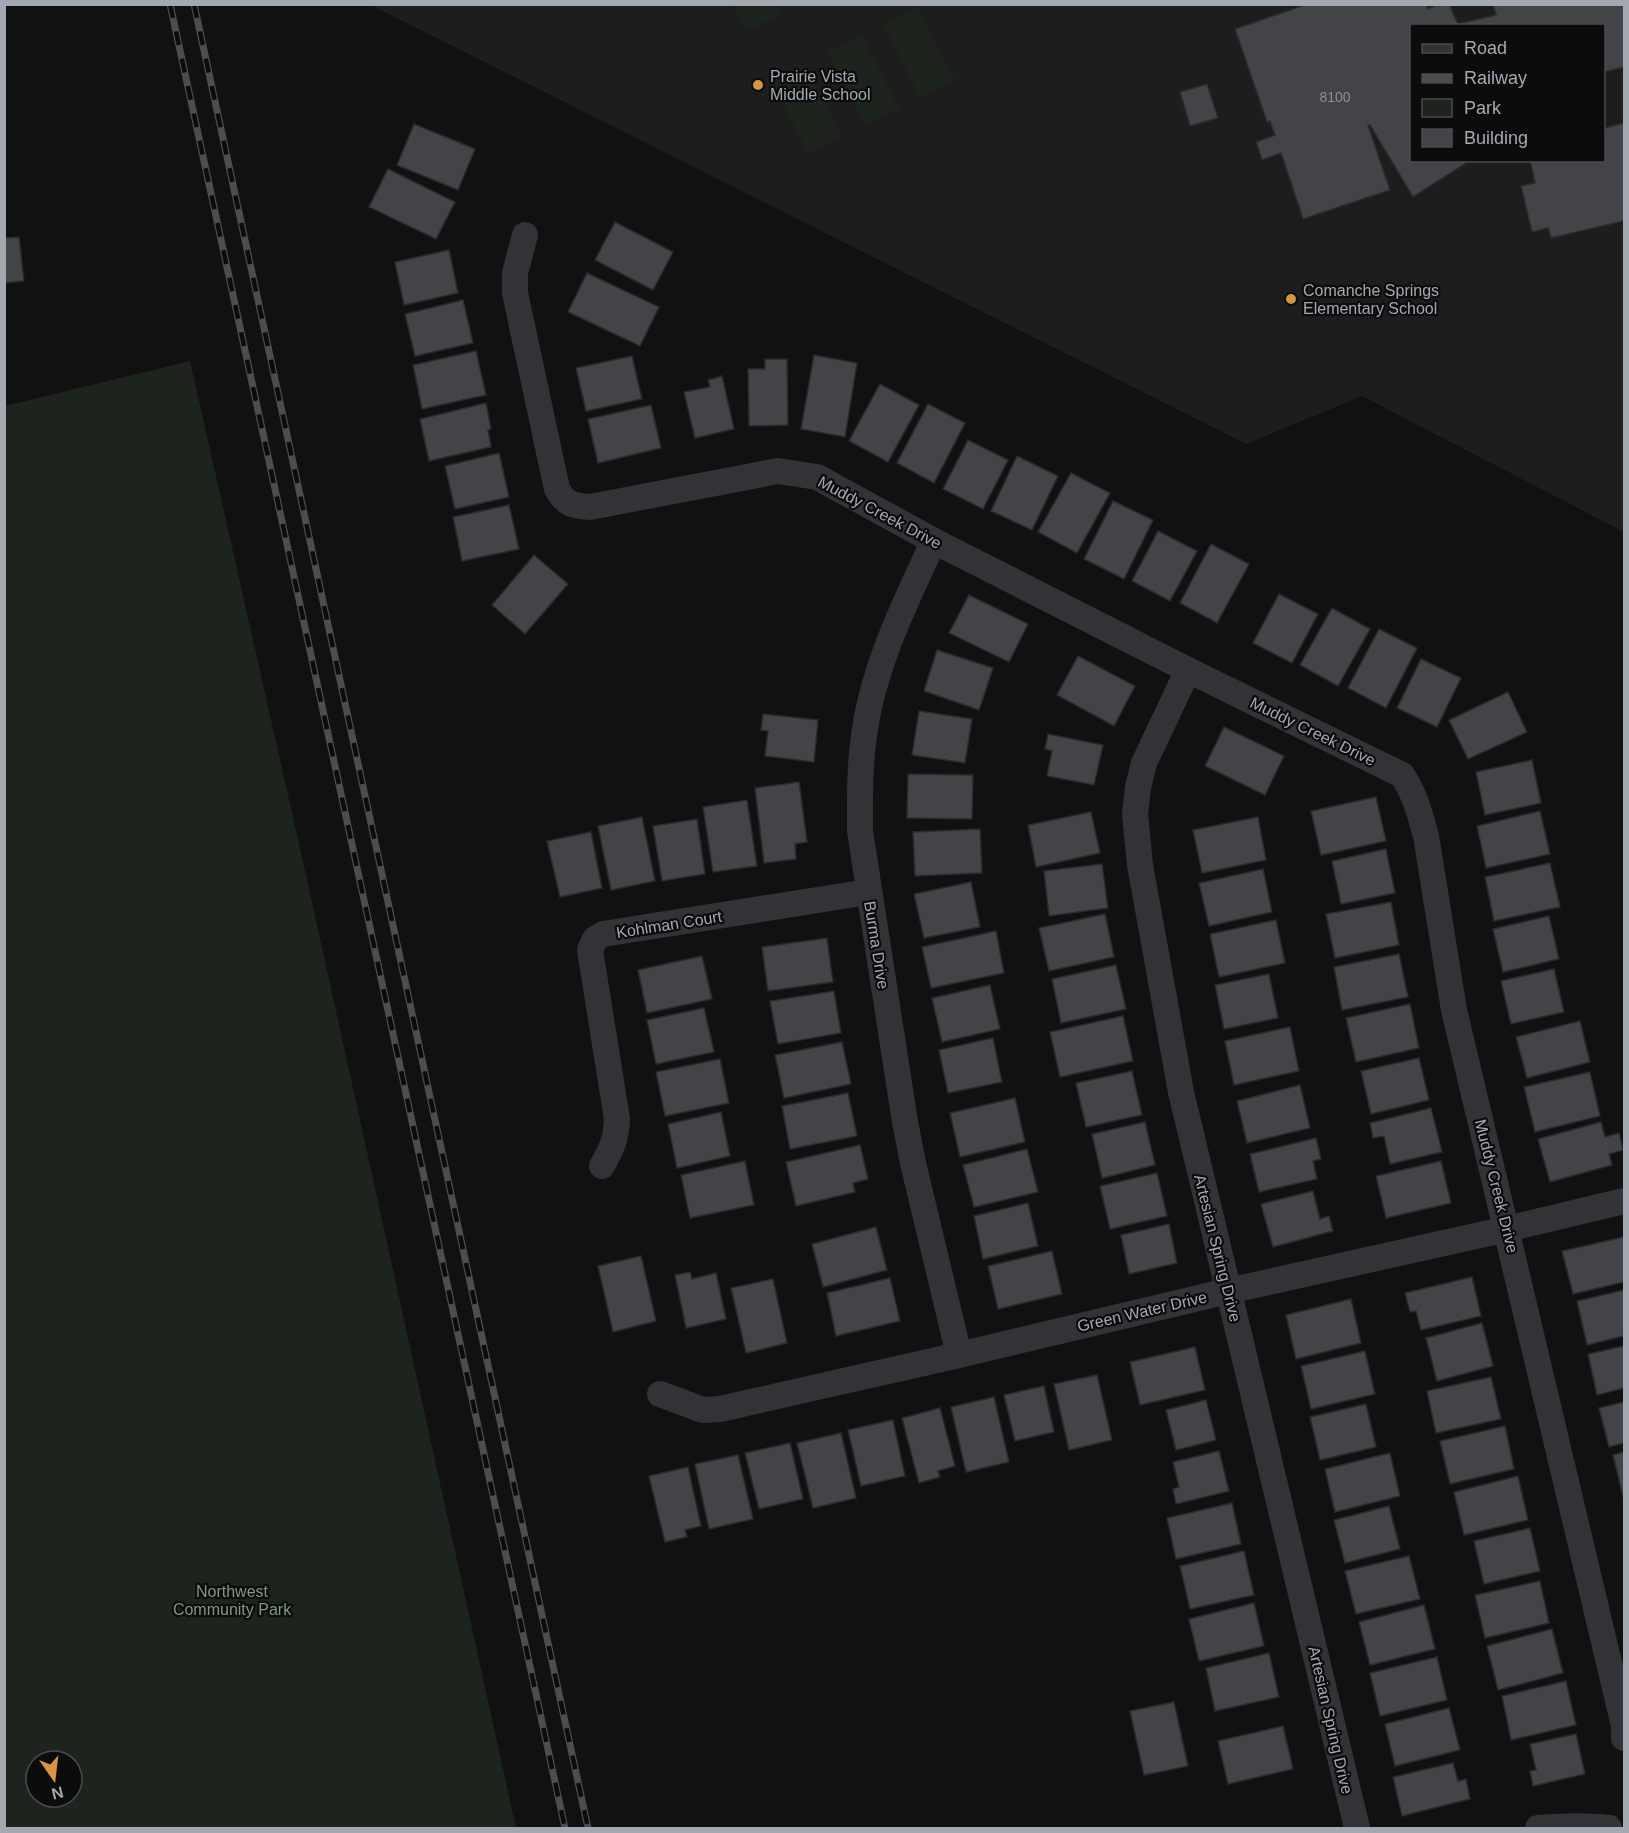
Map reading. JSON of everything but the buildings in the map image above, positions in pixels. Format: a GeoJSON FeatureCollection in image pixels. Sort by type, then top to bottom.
{"type":"FeatureCollection","features":[{"type":"Feature","properties":{"kind":"street","name":"Muddy Creek Drive"},"geometry":{"type":"LineString","coordinates":[[525,235],[516,273],[515,293],[557,489],[563,499],[576,506],[590,507],[778,471],[817,477],[934,541],[1402,775],[1412,790],[1426,836],[1454,1010],[1624,1726],[1624,1738]]}},
{"type":"Feature","properties":{"kind":"street","name":"Burma Drive"},"geometry":{"type":"LineString","coordinates":[[934,541],[907,598],[884,657],[872,699],[863,742],[860,831],[913,1163],[959,1355]]}},
{"type":"Feature","properties":{"kind":"street","name":"Artesian Spring Drive"},"geometry":{"type":"LineString","coordinates":[[1188,670],[1144,763],[1135,814],[1136,837],[1172,1052],[1357,1828]]}},
{"type":"Feature","properties":{"kind":"street","name":"Kohlman Court"},"geometry":{"type":"LineString","coordinates":[[602,1166],[613,1146],[616,1119],[590,950],[595,939],[603,934],[868,892]]}},
{"type":"Feature","properties":{"kind":"street","name":"Green Water Drive"},"geometry":{"type":"LineString","coordinates":[[660,1394],[703,1410],[720,1409],[1624,1201]]}},
{"type":"Feature","properties":{"kind":"street"},"geometry":{"type":"LineString","coordinates":[[1538,1828],[1565,1826],[1609,1828]]}},
{"type":"Feature","properties":{"kind":"shaded area","name":"Comanche Springs Elementary School"},"geometry":{"type":"Polygon","coordinates":[[[371,5],[1624,5],[1624,532],[1362,396],[1246,444],[371,5]]]}},
{"type":"Feature","properties":{"kind":"green space"},"geometry":{"type":"Polygon","coordinates":[[[732,5],[775,5],[780,14],[746,31],[732,5]]]}},
{"type":"Feature","properties":{"kind":"green space"},"geometry":{"type":"Polygon","coordinates":[[[917,7],[955,80],[921,97],[884,24],[917,7]]]}},
{"type":"Feature","properties":{"kind":"green space"},"geometry":{"type":"Polygon","coordinates":[[[861,36],[899,109],[865,126],[828,53],[861,36]]]}},
{"type":"Feature","properties":{"kind":"green space"},"geometry":{"type":"Polygon","coordinates":[[[805,64],[843,137],[809,154],[772,81],[805,64]]]}},
{"type":"Feature","properties":{"kind":"green space","name":"Northwest Community Park"},"geometry":{"type":"Polygon","coordinates":[[[190,361],[516,1828],[5,1828],[5,406],[190,361]]]}},
{"type":"Feature","properties":{"kind":"railway"},"geometry":{"type":"LineString","coordinates":[[170,4],[565,1828]]}},
{"type":"Feature","properties":{"kind":"railway"},"geometry":{"type":"LineString","coordinates":[[194,4],[588,1828]]}},
{"type":"Feature","properties":{"kind":"place","name":"Prairie Vista Middle School"},"geometry":{"type":"Point","coordinates":[758,85]}},
{"type":"Feature","properties":{"kind":"place","name":"Comanche Springs Elementary School"},"geometry":{"type":"Point","coordinates":[1291,299]}}]}
